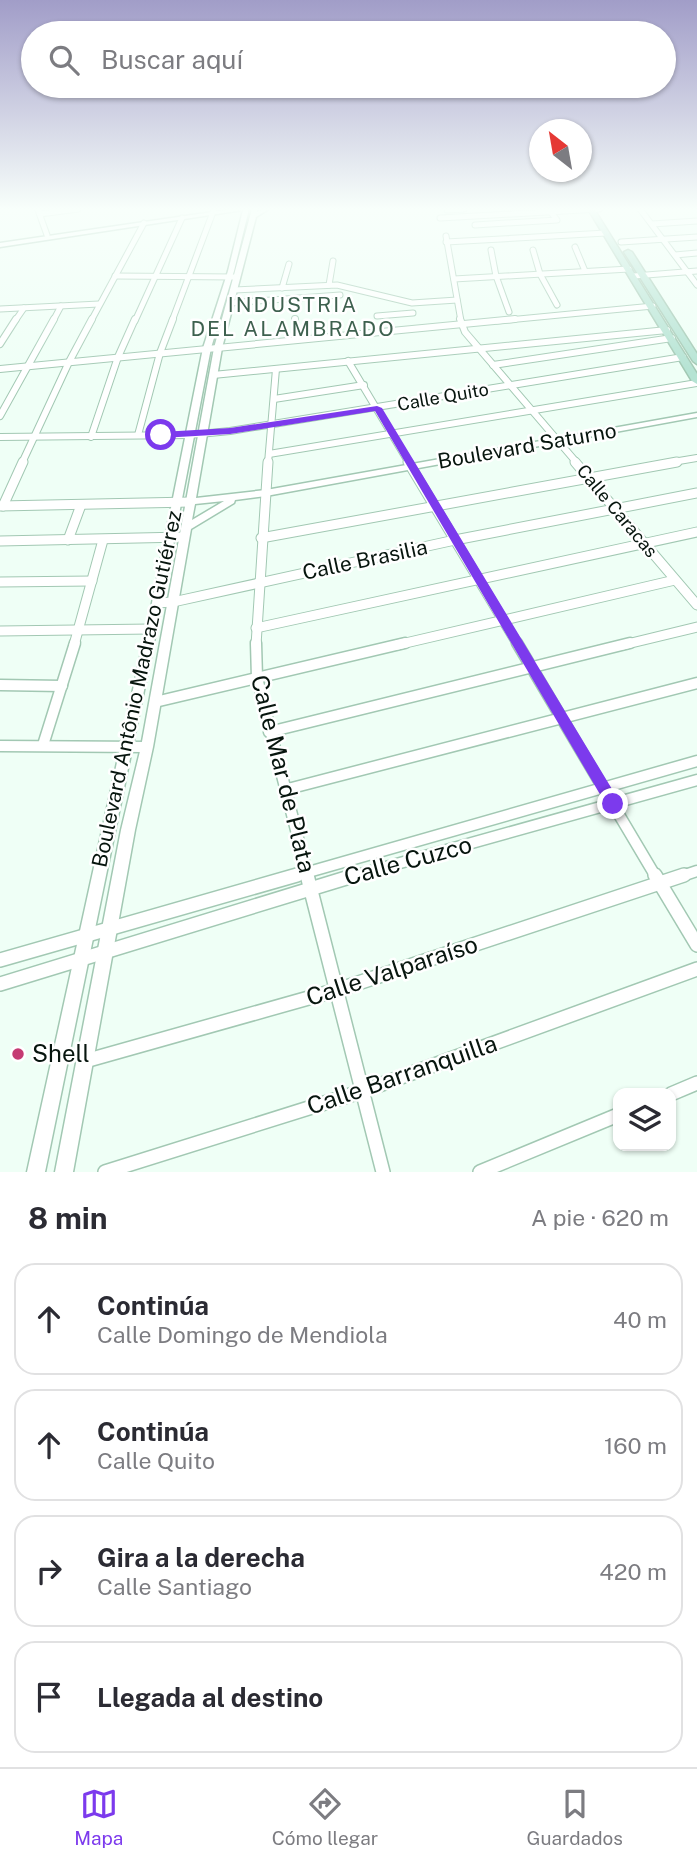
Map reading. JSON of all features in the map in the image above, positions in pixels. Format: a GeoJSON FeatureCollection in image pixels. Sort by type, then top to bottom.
{"type":"FeatureCollection","features":[{"type":"Feature","properties":{"kind":"main road"},"geometry":{"type":"LineString","coordinates":[[626,264],[697,382]]}},
{"type":"Feature","properties":{"kind":"main road"},"geometry":{"type":"LineString","coordinates":[[636,264],[697,360]]}},
{"type":"Feature","properties":{"kind":"street"},"geometry":{"type":"LineString","coordinates":[[122,264],[69,362],[36,437],[1,506],[191,502]]}},
{"type":"Feature","properties":{"kind":"street"},"geometry":{"type":"LineString","coordinates":[[91,437],[118,357],[162,264]]}},
{"type":"Feature","properties":{"kind":"street"},"geometry":{"type":"LineString","coordinates":[[138,435],[160,353],[195,264]]}},
{"type":"Feature","properties":{"kind":"street","name":"Boulevard Antônio Madrazo Gutiérrez"},"geometry":{"type":"LineString","coordinates":[[64,1172],[186,532],[196,435],[212,348],[236,264]]}},
{"type":"Feature","properties":{"kind":"street"},"geometry":{"type":"LineString","coordinates":[[282,288],[289,264]]}},
{"type":"Feature","properties":{"kind":"street"},"geometry":{"type":"LineString","coordinates":[[329,285],[333,264]]}},
{"type":"Feature","properties":{"kind":"street","name":"Calle Caracas"},"geometry":{"type":"LineString","coordinates":[[451,264],[461,323],[478,348],[697,605]]}},
{"type":"Feature","properties":{"kind":"street"},"geometry":{"type":"LineString","coordinates":[[494,264],[509,312]]}},
{"type":"Feature","properties":{"kind":"street"},"geometry":{"type":"LineString","coordinates":[[537,264],[557,305]]}},
{"type":"Feature","properties":{"kind":"street"},"geometry":{"type":"LineString","coordinates":[[582,264],[585,271]]}},
{"type":"Feature","properties":{"kind":"street"},"geometry":{"type":"LineString","coordinates":[[681,264],[697,285]]}},
{"type":"Feature","properties":{"kind":"street"},"geometry":{"type":"LineString","coordinates":[[454,279],[585,271],[631,272],[645,276],[697,271]]}},
{"type":"Feature","properties":{"kind":"street"},"geometry":{"type":"LineString","coordinates":[[115,276],[233,276]]}},
{"type":"Feature","properties":{"kind":"street","name":"Boulevard Antônio Madrazo Gutiérrez"},"geometry":{"type":"LineString","coordinates":[[36,1172],[176,503],[213,375],[212,348],[232,297],[233,276]]}},
{"type":"Feature","properties":{"kind":"street"},"geometry":{"type":"LineString","coordinates":[[232,297],[282,288],[329,285],[346,286],[412,303],[457,300]]}},
{"type":"Feature","properties":{"kind":"street"},"geometry":{"type":"LineString","coordinates":[[232,297],[340,295]]}},
{"type":"Feature","properties":{"kind":"street"},"geometry":{"type":"LineString","coordinates":[[412,303],[416,321]]}},
{"type":"Feature","properties":{"kind":"street"},"geometry":{"type":"LineString","coordinates":[[0,309],[99,304]]}},
{"type":"Feature","properties":{"kind":"street"},"geometry":{"type":"LineString","coordinates":[[0,415],[61,306]]}},
{"type":"Feature","properties":{"kind":"street"},"geometry":{"type":"LineString","coordinates":[[0,369],[653,306]]}},
{"type":"Feature","properties":{"kind":"street"},"geometry":{"type":"LineString","coordinates":[[0,344],[24,308]]}},
{"type":"Feature","properties":{"kind":"street"},"geometry":{"type":"LineString","coordinates":[[377,316],[413,313]]}},
{"type":"Feature","properties":{"kind":"street"},"geometry":{"type":"LineString","coordinates":[[295,319],[296,340]]}},
{"type":"Feature","properties":{"kind":"street"},"geometry":{"type":"LineString","coordinates":[[213,375],[667,330]]}},
{"type":"Feature","properties":{"kind":"street"},"geometry":{"type":"LineString","coordinates":[[493,365],[672,338]]}},
{"type":"Feature","properties":{"kind":"street","name":"Calle Quito"},"geometry":{"type":"LineString","coordinates":[[0,438],[196,435],[269,426],[683,357]]}},
{"type":"Feature","properties":{"kind":"street"},"geometry":{"type":"LineString","coordinates":[[348,361],[697,945]]}},
{"type":"Feature","properties":{"kind":"street","name":"Calle Mar de Plata"},"geometry":{"type":"LineString","coordinates":[[276,369],[261,538],[256,628],[257,678],[383,1172]]}},
{"type":"Feature","properties":{"kind":"street"},"geometry":{"type":"LineString","coordinates":[[269,454],[697,382]]}},
{"type":"Feature","properties":{"kind":"street"},"geometry":{"type":"LineString","coordinates":[[274,399],[364,385]]}},
{"type":"Feature","properties":{"kind":"street","name":"Boulevard Saturno"},"geometry":{"type":"LineString","coordinates":[[191,502],[266,493],[697,415]]}},
{"type":"Feature","properties":{"kind":"street"},"geometry":{"type":"LineString","coordinates":[[261,538],[697,458]]}},
{"type":"Feature","properties":{"kind":"street","name":"Calle Brasilia"},"geometry":{"type":"LineString","coordinates":[[157,603],[173,602],[456,540],[697,493]]}},
{"type":"Feature","properties":{"kind":"street"},"geometry":{"type":"LineString","coordinates":[[0,541],[170,538],[186,532],[205,514],[240,497]]}},
{"type":"Feature","properties":{"kind":"street"},"geometry":{"type":"LineString","coordinates":[[68,540],[81,505]]}},
{"type":"Feature","properties":{"kind":"street"},"geometry":{"type":"LineString","coordinates":[[256,628],[697,532]]}},
{"type":"Feature","properties":{"kind":"street"},"geometry":{"type":"LineString","coordinates":[[43,745],[103,540]]}},
{"type":"Feature","properties":{"kind":"street"},"geometry":{"type":"LineString","coordinates":[[0,582],[92,580]]}},
{"type":"Feature","properties":{"kind":"street"},"geometry":{"type":"LineString","coordinates":[[155,702],[675,580]]}},
{"type":"Feature","properties":{"kind":"street"},"geometry":{"type":"LineString","coordinates":[[269,732],[697,627]]}},
{"type":"Feature","properties":{"kind":"street"},"geometry":{"type":"LineString","coordinates":[[0,631],[150,629]]}},
{"type":"Feature","properties":{"kind":"street"},"geometry":{"type":"LineString","coordinates":[[284,790],[563,720],[697,683]]}},
{"type":"Feature","properties":{"kind":"street"},"geometry":{"type":"LineString","coordinates":[[0,685],[62,686]]}},
{"type":"Feature","properties":{"kind":"street"},"geometry":{"type":"LineString","coordinates":[[0,746],[147,747]]}},
{"type":"Feature","properties":{"kind":"street","name":"Calle Cuzco"},"geometry":{"type":"LineString","coordinates":[[0,960],[697,761]]}},
{"type":"Feature","properties":{"kind":"street","name":"Calle Cuzco"},"geometry":{"type":"LineString","coordinates":[[0,984],[311,888],[697,780]]}},
{"type":"Feature","properties":{"kind":"street","name":"Calle Valparaíso"},"geometry":{"type":"LineString","coordinates":[[85,1061],[337,990],[697,871]]}},
{"type":"Feature","properties":{"kind":"street","name":"Calle Barranquilla"},"geometry":{"type":"LineString","coordinates":[[105,1172],[363,1091],[697,968]]}},
{"type":"Feature","properties":{"kind":"street"},"geometry":{"type":"LineString","coordinates":[[676,1092],[697,1083]]}},
{"type":"Feature","properties":{"kind":"street"},"geometry":{"type":"LineString","coordinates":[[480,1172],[613,1117]]}},
{"type":"Feature","properties":{"kind":"place","name":"Shell"},"geometry":{"type":"Point","coordinates":[18,1054]}},
{"type":"Feature","properties":{"kind":"district","name":"INDUSTRIA DEL ALAMBRADO"},"geometry":{"type":"Point","coordinates":[293,317]}},
{"type":"Feature","properties":{"kind":"route"},"geometry":{"type":"LineString","coordinates":[[161,435],[202,435],[377,408],[613,804]]}}]}
